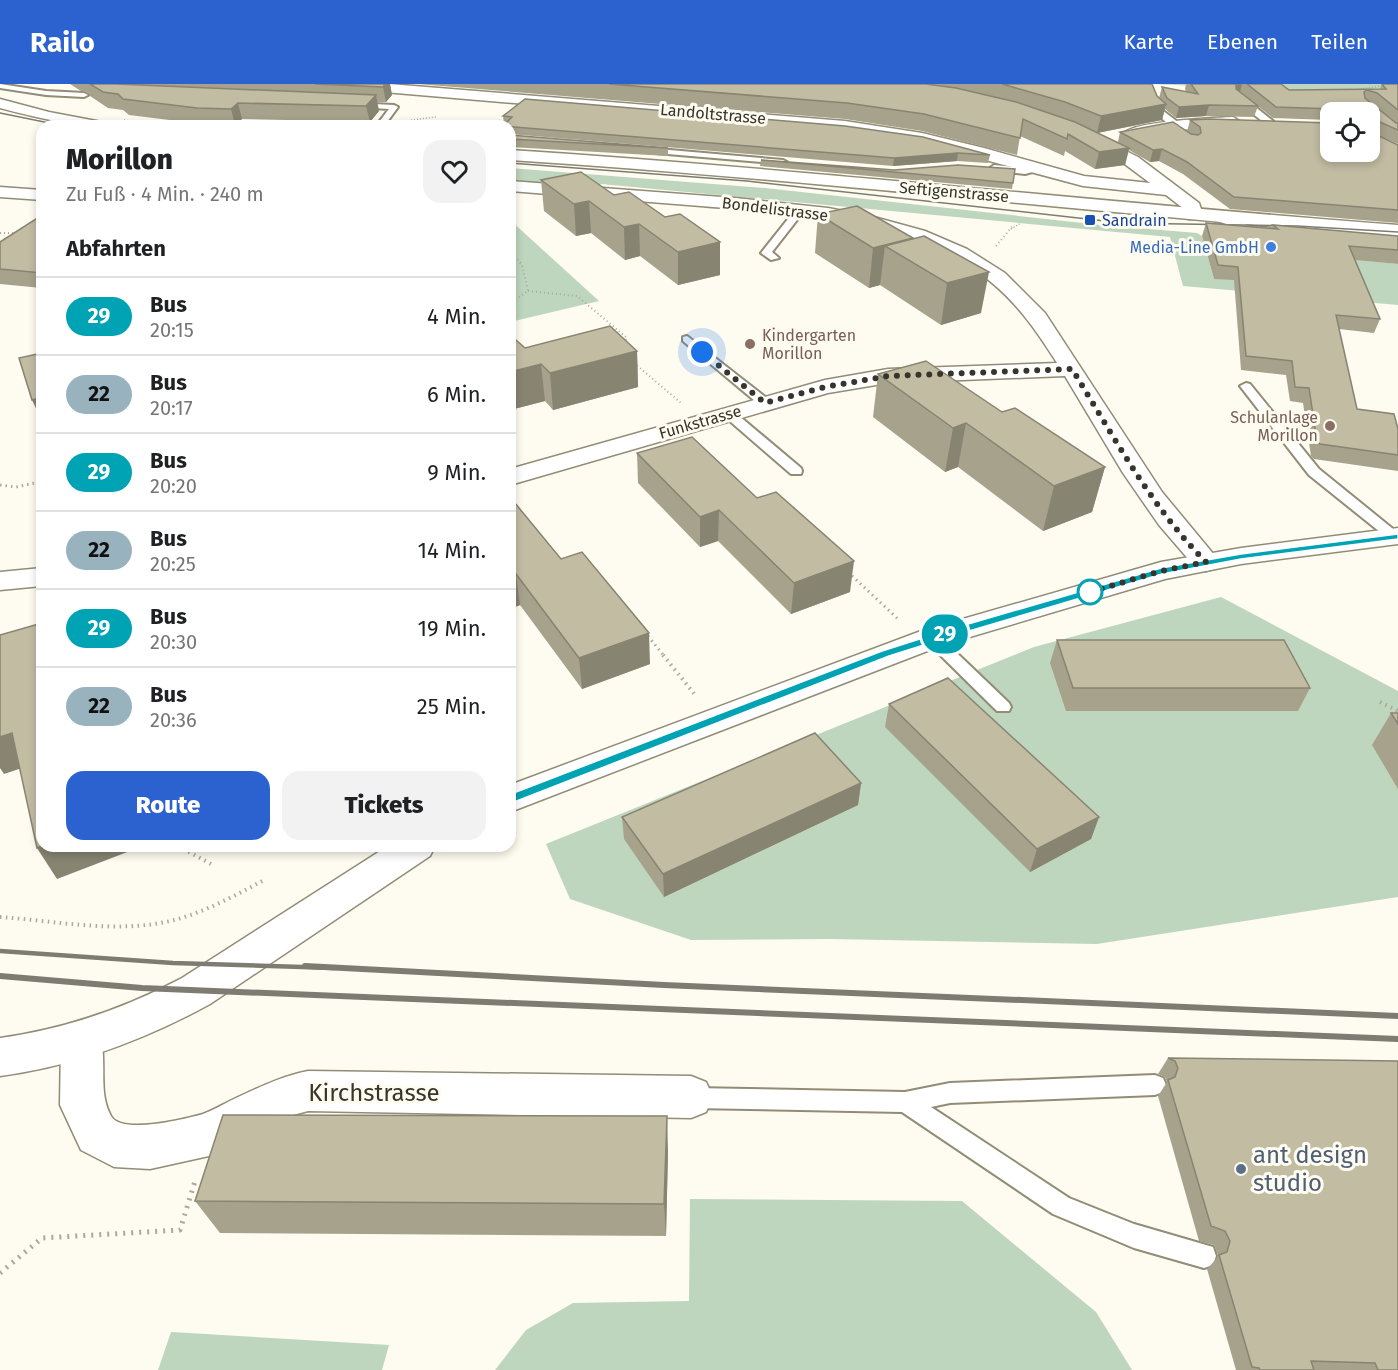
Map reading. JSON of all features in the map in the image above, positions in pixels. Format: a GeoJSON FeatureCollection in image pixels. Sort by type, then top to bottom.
{"type":"FeatureCollection","features":[{"type":"Feature","properties":{"kind":"street","name":"Landoltstrasse"},"geometry":{"type":"LineString","coordinates":[[337,84],[845,126],[932,140],[1083,180],[1168,190]]}},
{"type":"Feature","properties":{"kind":"street"},"geometry":{"type":"LineString","coordinates":[[0,104],[66,120]]}},
{"type":"Feature","properties":{"kind":"street"},"geometry":{"type":"LineString","coordinates":[[1096,140],[1221,122],[1277,124]]}},
{"type":"Feature","properties":{"kind":"street"},"geometry":{"type":"LineString","coordinates":[[1075,132],[1096,140],[1151,173],[1168,190],[1186,199],[1193,207],[1194,215]]}},
{"type":"Feature","properties":{"kind":"street","name":"Seftigenstrasse"},"geometry":{"type":"LineString","coordinates":[[516,155],[679,166],[1217,218],[1398,231]]}},
{"type":"Feature","properties":{"kind":"street"},"geometry":{"type":"LineString","coordinates":[[0,180],[36,179]]}},
{"type":"Feature","properties":{"kind":"street"},"geometry":{"type":"LineString","coordinates":[[1064,202],[1087,192],[1089,186],[1083,180]]}},
{"type":"Feature","properties":{"kind":"street","name":"Bondelistrasse"},"geometry":{"type":"LineString","coordinates":[[516,187],[799,211],[851,219],[906,231],[972,260],[1007,286],[1031,309],[1072,369],[1156,503],[1182,537],[1206,562]]}},
{"type":"Feature","properties":{"kind":"street"},"geometry":{"type":"LineString","coordinates":[[1166,212],[1163,196],[1168,190]]}},
{"type":"Feature","properties":{"kind":"street"},"geometry":{"type":"LineString","coordinates":[[0,192],[36,195]]}},
{"type":"Feature","properties":{"kind":"street","name":"Funkstrasse"},"geometry":{"type":"LineString","coordinates":[[516,475],[825,387],[888,376],[1072,369]]}},
{"type":"Feature","properties":{"kind":"street"},"geometry":{"type":"LineString","coordinates":[[516,797],[932,638],[1138,577],[1206,562],[1397,537]]}},
{"type":"Feature","properties":{"kind":"street"},"geometry":{"type":"LineString","coordinates":[[0,581],[36,578]]}},
{"type":"Feature","properties":{"kind":"street"},"geometry":{"type":"LineString","coordinates":[[0,1056],[35,1053],[82,1041],[136,1022],[196,991],[408,852]]}},
{"type":"Feature","properties":{"kind":"street","name":"Kirchstrasse"},"geometry":{"type":"LineString","coordinates":[[82,1041],[82,1105],[97,1135],[114,1145],[150,1148],[209,1134],[286,1096],[308,1091],[691,1098]]}},
{"type":"Feature","properties":{"kind":"lane"},"geometry":{"type":"LineString","coordinates":[[0,86],[46,93],[84,95]]}},
{"type":"Feature","properties":{"kind":"lane"},"geometry":{"type":"LineString","coordinates":[[1149,90],[1159,111],[1176,129]]}},
{"type":"Feature","properties":{"kind":"lane"},"geometry":{"type":"LineString","coordinates":[[1232,96],[1277,124]]}},
{"type":"Feature","properties":{"kind":"lane"},"geometry":{"type":"LineString","coordinates":[[342,105],[394,107],[384,120]]}},
{"type":"Feature","properties":{"kind":"lane"},"geometry":{"type":"LineString","coordinates":[[635,149],[788,162]]}},
{"type":"Feature","properties":{"kind":"lane"},"geometry":{"type":"LineString","coordinates":[[983,168],[1025,171],[1044,168]]}},
{"type":"Feature","properties":{"kind":"lane"},"geometry":{"type":"LineString","coordinates":[[774,258],[766,253],[799,211]]}},
{"type":"Feature","properties":{"kind":"lane"},"geometry":{"type":"LineString","coordinates":[[1217,218],[1252,231],[1275,233]]}},
{"type":"Feature","properties":{"kind":"lane"},"geometry":{"type":"LineString","coordinates":[[687,339],[765,403]]}},
{"type":"Feature","properties":{"kind":"lane"},"geometry":{"type":"LineString","coordinates":[[1246,386],[1314,472],[1397,537]]}},
{"type":"Feature","properties":{"kind":"lane"},"geometry":{"type":"LineString","coordinates":[[728,413],[796,471]]}},
{"type":"Feature","properties":{"kind":"lane"},"geometry":{"type":"LineString","coordinates":[[932,638],[1002,707]]}},
{"type":"Feature","properties":{"kind":"lane"},"geometry":{"type":"LineString","coordinates":[[691,1098],[905,1102],[950,1093],[1155,1085]]}},
{"type":"Feature","properties":{"kind":"lane"},"geometry":{"type":"LineString","coordinates":[[905,1102],[1061,1206],[1134,1236],[1204,1256]]}},
{"type":"Feature","properties":{"kind":"path"},"geometry":{"type":"LineString","coordinates":[[1347,92],[1395,84]]}},
{"type":"Feature","properties":{"kind":"path"},"geometry":{"type":"LineString","coordinates":[[1354,90],[1363,95]]}},
{"type":"Feature","properties":{"kind":"path"},"geometry":{"type":"LineString","coordinates":[[413,120],[439,116]]}},
{"type":"Feature","properties":{"kind":"path"},"geometry":{"type":"LineString","coordinates":[[972,260],[985,257],[1014,225],[1024,223]]}},
{"type":"Feature","properties":{"kind":"path"},"geometry":{"type":"LineString","coordinates":[[0,233],[20,233]]}},
{"type":"Feature","properties":{"kind":"path"},"geometry":{"type":"LineString","coordinates":[[516,258],[522,265],[528,291]]}},
{"type":"Feature","properties":{"kind":"path"},"geometry":{"type":"LineString","coordinates":[[516,299],[528,291],[577,296],[627,338],[620,351]]}},
{"type":"Feature","properties":{"kind":"path"},"geometry":{"type":"LineString","coordinates":[[629,359],[702,421]]}},
{"type":"Feature","properties":{"kind":"path"},"geometry":{"type":"LineString","coordinates":[[0,485],[16,487],[36,483]]}},
{"type":"Feature","properties":{"kind":"path"},"geometry":{"type":"LineString","coordinates":[[843,567],[895,616]]}},
{"type":"Feature","properties":{"kind":"path"},"geometry":{"type":"LineString","coordinates":[[645,633],[696,695]]}},
{"type":"Feature","properties":{"kind":"path"},"geometry":{"type":"LineString","coordinates":[[1380,702],[1398,711]]}},
{"type":"Feature","properties":{"kind":"path"},"geometry":{"type":"LineString","coordinates":[[189,852],[211,864]]}},
{"type":"Feature","properties":{"kind":"path"},"geometry":{"type":"LineString","coordinates":[[0,916],[125,926],[165,922],[200,912],[267,879]]}},
{"type":"Feature","properties":{"kind":"path"},"geometry":{"type":"LineString","coordinates":[[0,1273],[42,1238],[180,1230],[209,1134]]}},
{"type":"Feature","properties":{"kind":"green space"},"geometry":{"type":"Polygon","coordinates":[[[1152,84],[1398,84],[1398,87],[1336,92],[1152,84]]]}},
{"type":"Feature","properties":{"kind":"green space"},"geometry":{"type":"Polygon","coordinates":[[[516,168],[765,188],[1101,225],[1197,233],[1202,236],[1214,279],[1350,259],[1398,264],[1398,305],[1183,286],[1170,237],[601,184],[595,190],[516,183],[516,168]]]}},
{"type":"Feature","properties":{"kind":"green space"},"geometry":{"type":"Polygon","coordinates":[[[516,225],[599,301],[516,321],[516,225]]]}},
{"type":"Feature","properties":{"kind":"green space"},"geometry":{"type":"Polygon","coordinates":[[[1221,597],[1398,691],[1398,897],[1097,944],[830,939],[691,940],[570,899],[546,844],[1034,647],[1221,597]]]}},
{"type":"Feature","properties":{"kind":"green space"},"geometry":{"type":"Polygon","coordinates":[[[690,1199],[962,1201],[1096,1312],[1132,1370],[495,1370],[526,1330],[573,1303],[689,1301],[690,1199]]]}},
{"type":"Feature","properties":{"kind":"green space"},"geometry":{"type":"Polygon","coordinates":[[[171,1332],[389,1345],[382,1370],[158,1370],[171,1332]]]}},
{"type":"Feature","properties":{"kind":"building"},"geometry":{"type":"Polygon","coordinates":[[[90,84],[376,95],[366,106],[238,103],[231,109],[197,108],[123,99],[118,94],[103,92],[90,84]]]}},
{"type":"Feature","properties":{"kind":"building"},"geometry":{"type":"Polygon","coordinates":[[[315,84],[385,84],[383,87],[315,84]]]}},
{"type":"Feature","properties":{"kind":"building"},"geometry":{"type":"Polygon","coordinates":[[[609,84],[926,84],[956,88],[1016,102],[1075,122],[1129,148],[1099,152],[1068,134],[1067,139],[1023,119],[1020,138],[924,114],[847,103],[609,84]]]}},
{"type":"Feature","properties":{"kind":"building"},"geometry":{"type":"Polygon","coordinates":[[[1002,84],[1152,84],[1157,96],[1166,104],[1101,116],[1065,102],[1002,84]]]}},
{"type":"Feature","properties":{"kind":"building"},"geometry":{"type":"Polygon","coordinates":[[[1191,84],[1236,84],[1236,89],[1258,106],[1179,107],[1167,98],[1162,87],[1198,94],[1191,84]]]}},
{"type":"Feature","properties":{"kind":"building"},"geometry":{"type":"Polygon","coordinates":[[[1247,84],[1281,84],[1289,90],[1386,89],[1382,84],[1398,84],[1398,110],[1377,93],[1367,90],[1364,92],[1365,98],[1370,102],[1320,102],[1320,109],[1276,107],[1247,84]]]}},
{"type":"Feature","properties":{"kind":"building"},"geometry":{"type":"Polygon","coordinates":[[[525,99],[845,126],[923,137],[990,155],[958,153],[894,158],[516,127],[516,120],[509,120],[512,117],[503,116],[525,99]]]}},
{"type":"Feature","properties":{"kind":"building"},"geometry":{"type":"Polygon","coordinates":[[[1380,110],[1398,123],[1398,130],[1380,122],[1380,110]]]}},
{"type":"Feature","properties":{"kind":"building"},"geometry":{"type":"Polygon","coordinates":[[[1190,120],[1320,123],[1320,162],[1380,162],[1380,136],[1398,145],[1398,210],[1234,197],[1187,162],[1162,149],[1153,150],[1120,132],[1173,122],[1191,134],[1198,135],[1201,133],[1200,127],[1190,120]]]}},
{"type":"Feature","properties":{"kind":"building"},"geometry":{"type":"Polygon","coordinates":[[[516,135],[668,148],[516,139],[516,135]]]}},
{"type":"Feature","properties":{"kind":"building"},"geometry":{"type":"Polygon","coordinates":[[[761,160],[894,170],[958,165],[1015,169],[1013,183],[761,160]]]}},
{"type":"Feature","properties":{"kind":"building"},"geometry":{"type":"Polygon","coordinates":[[[581,172],[614,195],[629,192],[665,217],[680,214],[720,242],[678,252],[639,224],[624,227],[589,201],[574,204],[541,180],[581,172]]]}},
{"type":"Feature","properties":{"kind":"building"},"geometry":{"type":"Polygon","coordinates":[[[857,206],[913,238],[873,248],[818,214],[857,206]]]}},
{"type":"Feature","properties":{"kind":"building"},"geometry":{"type":"Polygon","coordinates":[[[36,219],[36,272],[0,269],[0,242],[36,219]]]}},
{"type":"Feature","properties":{"kind":"building"},"geometry":{"type":"Polygon","coordinates":[[[1206,223],[1278,229],[1273,225],[1398,236],[1398,250],[1349,246],[1380,319],[1336,315],[1357,409],[1394,414],[1398,429],[1398,455],[1320,444],[1317,441],[1309,388],[1295,387],[1292,361],[1246,356],[1238,267],[1218,265],[1206,223]]]}},
{"type":"Feature","properties":{"kind":"building"},"geometry":{"type":"Polygon","coordinates":[[[924,236],[989,272],[947,283],[885,246],[924,236]]]}},
{"type":"Feature","properties":{"kind":"building"},"geometry":{"type":"Polygon","coordinates":[[[610,326],[637,351],[550,373],[541,364],[516,370],[516,340],[525,348],[610,326]]]}},
{"type":"Feature","properties":{"kind":"building"},"geometry":{"type":"Polygon","coordinates":[[[36,354],[36,399],[32,400],[19,358],[36,354]]]}},
{"type":"Feature","properties":{"kind":"building"},"geometry":{"type":"Polygon","coordinates":[[[926,361],[1002,412],[1015,408],[1105,467],[1054,486],[966,423],[953,428],[878,374],[926,361]]]}},
{"type":"Feature","properties":{"kind":"building"},"geometry":{"type":"Polygon","coordinates":[[[692,437],[757,498],[776,492],[854,561],[794,583],[719,510],[700,517],[637,453],[692,437]]]}},
{"type":"Feature","properties":{"kind":"building"},"geometry":{"type":"Polygon","coordinates":[[[516,504],[561,559],[582,552],[649,633],[579,658],[516,574],[516,504]]]}},
{"type":"Feature","properties":{"kind":"building"},"geometry":{"type":"Polygon","coordinates":[[[36,625],[36,843],[12,733],[0,737],[0,635],[36,625]]]}},
{"type":"Feature","properties":{"kind":"building"},"geometry":{"type":"Polygon","coordinates":[[[1057,640],[1284,640],[1310,688],[1073,688],[1057,640]]]}},
{"type":"Feature","properties":{"kind":"building"},"geometry":{"type":"Polygon","coordinates":[[[948,678],[1099,817],[1037,849],[889,704],[948,678]]]}},
{"type":"Feature","properties":{"kind":"building"},"geometry":{"type":"Polygon","coordinates":[[[1391,713],[1398,713],[1398,724],[1391,713]]]}},
{"type":"Feature","properties":{"kind":"building"},"geometry":{"type":"Polygon","coordinates":[[[815,733],[861,783],[663,874],[622,817],[815,733]]]}},
{"type":"Feature","properties":{"kind":"building"},"geometry":{"type":"Polygon","coordinates":[[[1168,1058],[1398,1061],[1398,1370],[1378,1370],[1375,1363],[1311,1361],[1314,1370],[1260,1370],[1252,1367],[1219,1255],[1227,1252],[1230,1241],[1225,1231],[1211,1226],[1168,1080],[1175,1077],[1178,1068],[1175,1061],[1168,1058]]]}},
{"type":"Feature","properties":{"kind":"building"},"geometry":{"type":"Polygon","coordinates":[[[223,1115],[667,1116],[664,1204],[195,1201],[223,1115]]]}},
{"type":"Feature","properties":{"kind":"tram line"},"geometry":{"type":"LineString","coordinates":[[0,113],[36,120]]}},
{"type":"Feature","properties":{"kind":"tram line"},"geometry":{"type":"LineString","coordinates":[[516,163],[747,181],[1123,223],[1297,226],[1398,232]]}},
{"type":"Feature","properties":{"kind":"railway"},"geometry":{"type":"LineString","coordinates":[[0,951],[173,963],[334,968]]}},
{"type":"Feature","properties":{"kind":"railway"},"geometry":{"type":"LineString","coordinates":[[305,966],[664,985],[1398,1016]]}},
{"type":"Feature","properties":{"kind":"railway"},"geometry":{"type":"LineString","coordinates":[[0,976],[142,988],[1398,1039]]}},
{"type":"Feature","properties":{"kind":"bus line","name":"29"},"geometry":{"type":"LineString","coordinates":[[516,796],[922,641],[1138,577],[1241,556],[1398,537]]}},
{"type":"Feature","properties":{"kind":"place","name":"Sandrain"},"geometry":{"type":"Point","coordinates":[1090,220]}},
{"type":"Feature","properties":{"kind":"place","name":"Media-Line GmbH"},"geometry":{"type":"Point","coordinates":[1271,247]}},
{"type":"Feature","properties":{"kind":"place","name":"Kindergarten Morillon"},"geometry":{"type":"Point","coordinates":[750,344]}},
{"type":"Feature","properties":{"kind":"place","name":"Schulanlage Morillon"},"geometry":{"type":"Point","coordinates":[1330,426]}},
{"type":"Feature","properties":{"kind":"place","name":"ant design studio"},"geometry":{"type":"Point","coordinates":[1241,1169]}},
{"type":"Feature","properties":{"kind":"route"},"geometry":{"type":"LineString","coordinates":[[702,352],[765,403],[825,387],[888,376],[1072,369],[1156,503],[1170,523],[1206,562],[1161,571],[1090,592]]}}]}
